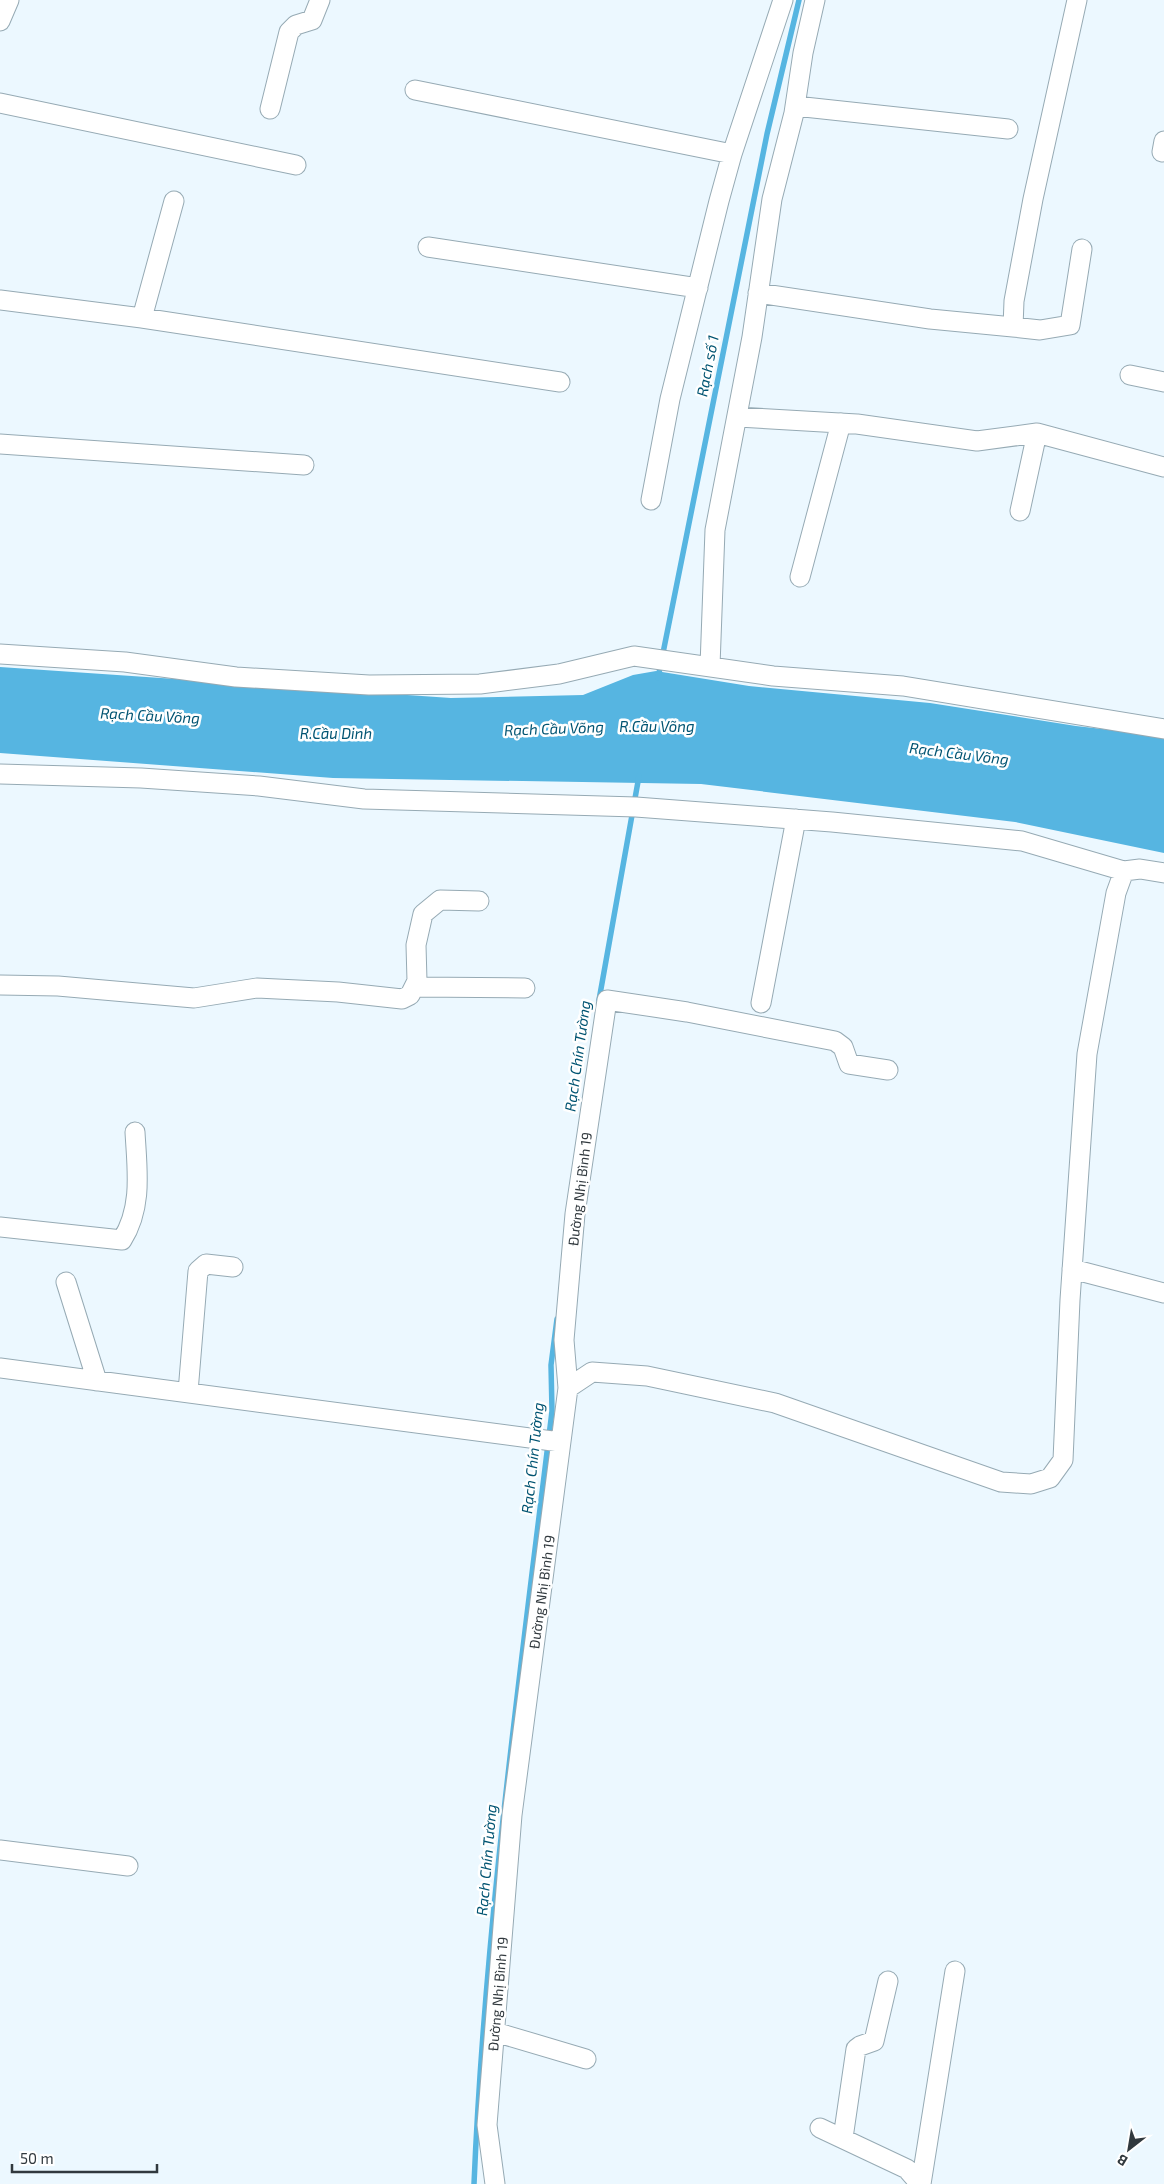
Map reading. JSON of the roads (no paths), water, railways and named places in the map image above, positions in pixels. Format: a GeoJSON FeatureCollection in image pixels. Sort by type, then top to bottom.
{"type":"FeatureCollection","features":[{"type":"Feature","properties":{"kind":"street"},"geometry":{"type":"LineString","coordinates":[[0,21],[9,0]]}},
{"type":"Feature","properties":{"kind":"street"},"geometry":{"type":"LineString","coordinates":[[270,109],[289,32],[296,25],[312,20],[320,0]]}},
{"type":"Feature","properties":{"kind":"street"},"geometry":{"type":"LineString","coordinates":[[651,500],[670,399],[732,154],[783,0]]}},
{"type":"Feature","properties":{"kind":"street"},"geometry":{"type":"LineString","coordinates":[[710,666],[715,530],[738,416],[772,199],[795,106],[803,53],[815,0]]}},
{"type":"Feature","properties":{"kind":"street"},"geometry":{"type":"LineString","coordinates":[[1013,327],[1014,301],[1032,208],[1077,0]]}},
{"type":"Feature","properties":{"kind":"street"},"geometry":{"type":"LineString","coordinates":[[415,90],[732,154]]}},
{"type":"Feature","properties":{"kind":"street"},"geometry":{"type":"LineString","coordinates":[[0,103],[296,165]]}},
{"type":"Feature","properties":{"kind":"street"},"geometry":{"type":"LineString","coordinates":[[795,106],[1008,129]]}},
{"type":"Feature","properties":{"kind":"street"},"geometry":{"type":"LineString","coordinates":[[142,318],[174,201]]}},
{"type":"Feature","properties":{"kind":"street"},"geometry":{"type":"LineString","coordinates":[[428,247],[698,288]]}},
{"type":"Feature","properties":{"kind":"street"},"geometry":{"type":"LineString","coordinates":[[758,293],[930,319],[1040,330],[1070,325],[1082,248]]}},
{"type":"Feature","properties":{"kind":"street"},"geometry":{"type":"LineString","coordinates":[[0,300],[142,318],[560,382]]}},
{"type":"Feature","properties":{"kind":"street"},"geometry":{"type":"LineString","coordinates":[[1130,375],[1164,382]]}},
{"type":"Feature","properties":{"kind":"street"},"geometry":{"type":"LineString","coordinates":[[738,416],[841,424],[977,440],[1037,433],[1164,468]]}},
{"type":"Feature","properties":{"kind":"street"},"geometry":{"type":"LineString","coordinates":[[800,577],[841,424]]}},
{"type":"Feature","properties":{"kind":"street"},"geometry":{"type":"LineString","coordinates":[[1020,511],[1037,433]]}},
{"type":"Feature","properties":{"kind":"street"},"geometry":{"type":"LineString","coordinates":[[0,444],[304,465]]}},
{"type":"Feature","properties":{"kind":"street"},"geometry":{"type":"LineString","coordinates":[[0,654],[125,662],[236,677],[369,686],[480,684],[559,674],[634,656],[773,676],[903,686],[1142,727],[1164,729]]}},
{"type":"Feature","properties":{"kind":"street"},"geometry":{"type":"LineString","coordinates":[[0,774],[141,778],[259,786],[364,799],[628,807],[796,819],[1022,841],[1124,871],[1140,869],[1164,873]]}},
{"type":"Feature","properties":{"kind":"street"},"geometry":{"type":"LineString","coordinates":[[761,1003],[796,819]]}},
{"type":"Feature","properties":{"kind":"street"},"geometry":{"type":"LineString","coordinates":[[568,1388],[592,1372],[647,1376],[775,1403],[1001,1482],[1031,1484],[1050,1478],[1063,1460],[1072,1269],[1086,1054],[1116,893],[1124,871]]}},
{"type":"Feature","properties":{"kind":"street"},"geometry":{"type":"LineString","coordinates":[[0,984],[58,986],[194,998],[256,988],[338,992],[402,999],[410,995],[417,981],[416,945],[423,914],[440,900],[479,901]]}},
{"type":"Feature","properties":{"kind":"street"},"geometry":{"type":"LineString","coordinates":[[415,987],[525,988]]}},
{"type":"Feature","properties":{"kind":"street","name":"Đường Nhị Bình 19"},"geometry":{"type":"LineString","coordinates":[[495,2184],[487,2126],[512,1815],[553,1516],[560,1442],[568,1388],[564,1340],[576,1214],[608,1000],[688,1012],[835,1041],[843,1047],[849,1064],[888,1070]]}},
{"type":"Feature","properties":{"kind":"street"},"geometry":{"type":"LineString","coordinates":[[0,1227],[122,1240],[132,1226],[138,1190],[135,1132]]}},
{"type":"Feature","properties":{"kind":"street"},"geometry":{"type":"LineString","coordinates":[[188,1392],[198,1272],[206,1264],[233,1267]]}},
{"type":"Feature","properties":{"kind":"street"},"geometry":{"type":"LineString","coordinates":[[1072,1269],[1164,1294]]}},
{"type":"Feature","properties":{"kind":"street"},"geometry":{"type":"LineString","coordinates":[[66,1282],[97,1381]]}},
{"type":"Feature","properties":{"kind":"street"},"geometry":{"type":"LineString","coordinates":[[0,1368],[560,1442]]}},
{"type":"Feature","properties":{"kind":"street"},"geometry":{"type":"LineString","coordinates":[[0,1850],[128,1866]]}},
{"type":"Feature","properties":{"kind":"street"},"geometry":{"type":"LineString","coordinates":[[920,2184],[955,1971]]}},
{"type":"Feature","properties":{"kind":"street"},"geometry":{"type":"LineString","coordinates":[[843,2138],[856,2049],[874,2041],[888,1981]]}},
{"type":"Feature","properties":{"kind":"street"},"geometry":{"type":"LineString","coordinates":[[495,2032],[586,2059]]}},
{"type":"Feature","properties":{"kind":"street"},"geometry":{"type":"LineString","coordinates":[[820,2128],[907,2169],[920,2184]]}},
{"type":"Feature","properties":{"kind":"water"},"geometry":{"type":"Polygon","coordinates":[[[0,667],[451,698],[583,695],[633,675],[656,671],[749,686],[930,703],[1076,726],[1164,736],[1164,853],[1015,822],[701,784],[333,778],[0,753],[0,667]]]}},
{"type":"Feature","properties":{"kind":"waterway","name":"Rạch số 1"},"geometry":{"type":"LineString","coordinates":[[658,678],[767,134],[799,0]]}},
{"type":"Feature","properties":{"kind":"waterway","name":"Rạch Chín Tường"},"geometry":{"type":"LineString","coordinates":[[599,1000],[639,776]]}},
{"type":"Feature","properties":{"kind":"waterway","name":"Rạch Chín Tường"},"geometry":{"type":"LineString","coordinates":[[474,2184],[479,2087],[495,1893],[552,1411],[551,1365],[557,1319]]}},
{"type":"Feature","properties":{"kind":"water label","name":"Rạch Cầu Võng"},"geometry":{"type":"Point","coordinates":[150,716]}},
{"type":"Feature","properties":{"kind":"water label","name":"R.Cầu Võng"},"geometry":{"type":"Point","coordinates":[657,727]}},
{"type":"Feature","properties":{"kind":"water label","name":"Rạch Cầu Võng"},"geometry":{"type":"Point","coordinates":[554,729]}},
{"type":"Feature","properties":{"kind":"water label","name":"R.Cầu Dinh"},"geometry":{"type":"Point","coordinates":[336,734]}},
{"type":"Feature","properties":{"kind":"water label","name":"Rạch Cầu Võng"},"geometry":{"type":"Point","coordinates":[959,754]}}]}
